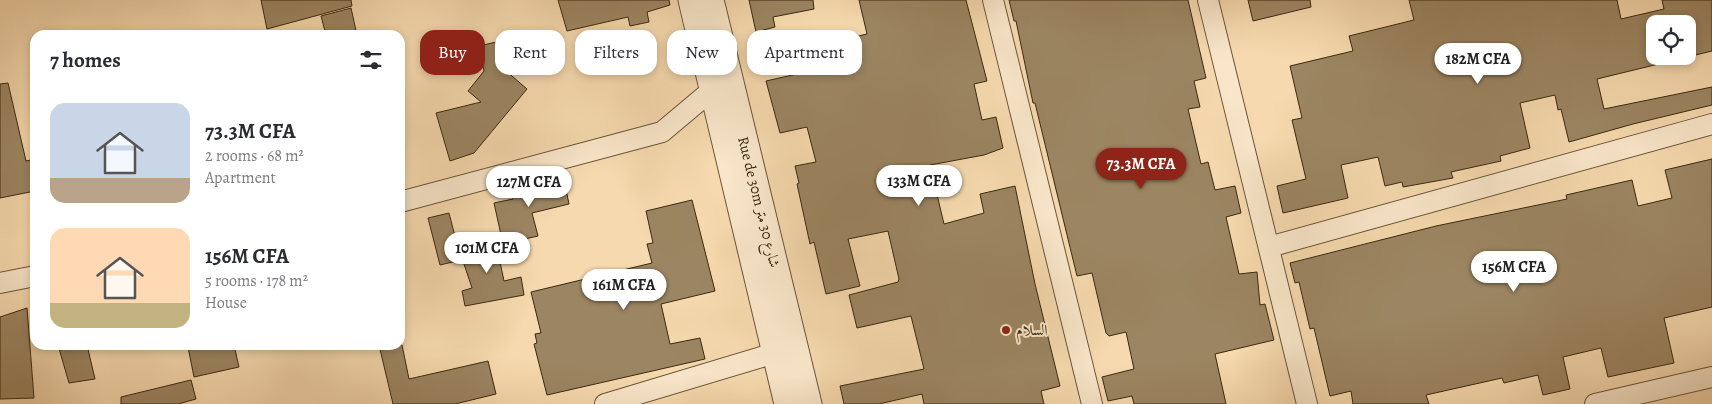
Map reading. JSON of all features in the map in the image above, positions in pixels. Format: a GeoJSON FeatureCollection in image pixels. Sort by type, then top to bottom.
{"type":"FeatureCollection","features":[{"type":"Feature","properties":{"kind":"street","name":"Rue de 30m شارع 30 متر"},"geometry":{"type":"LineString","coordinates":[[691,0],[787,404]]}},
{"type":"Feature","properties":{"kind":"street","name":"Rue de 30m شارع 30 متر"},"geometry":{"type":"LineString","coordinates":[[712,0],[809,404]]}},
{"type":"Feature","properties":{"kind":"street"},"geometry":{"type":"LineString","coordinates":[[993,0],[1092,404]]}},
{"type":"Feature","properties":{"kind":"street"},"geometry":{"type":"LineString","coordinates":[[1208,0],[1307,404]]}},
{"type":"Feature","properties":{"kind":"street"},"geometry":{"type":"LineString","coordinates":[[405,201],[662,132],[712,90]]}},
{"type":"Feature","properties":{"kind":"street"},"geometry":{"type":"LineString","coordinates":[[1269,247],[1712,124]]}},
{"type":"Feature","properties":{"kind":"street"},"geometry":{"type":"LineString","coordinates":[[0,283],[30,277]]}},
{"type":"Feature","properties":{"kind":"street"},"geometry":{"type":"LineString","coordinates":[[605,404],[775,353]]}},
{"type":"Feature","properties":{"kind":"street"},"geometry":{"type":"LineString","coordinates":[[1595,404],[1712,377]]}},
{"type":"Feature","properties":{"kind":"building"},"geometry":{"type":"Polygon","coordinates":[[[261,0],[351,0],[352,6],[267,29],[261,0]]]}},
{"type":"Feature","properties":{"kind":"building"},"geometry":{"type":"Polygon","coordinates":[[[558,0],[669,0],[670,5],[647,12],[649,22],[630,26],[628,17],[567,31],[558,0]]]}},
{"type":"Feature","properties":{"kind":"building"},"geometry":{"type":"Polygon","coordinates":[[[749,0],[813,0],[814,9],[773,17],[775,27],[756,30],[749,0]]]}},
{"type":"Feature","properties":{"kind":"building"},"geometry":{"type":"Polygon","coordinates":[[[859,0],[966,0],[987,81],[974,84],[982,120],[996,117],[1003,148],[984,155],[930,165],[944,224],[984,213],[980,194],[1015,186],[1035,284],[1060,386],[1041,391],[1044,404],[924,404],[922,394],[879,404],[844,404],[840,386],[924,369],[911,316],[857,328],[849,295],[898,282],[899,279],[888,231],[848,239],[860,286],[826,294],[814,242],[810,244],[797,184],[799,183],[795,166],[816,162],[807,127],[780,133],[766,81],[793,75],[862,75],[862,35],[867,34],[859,0]]]}},
{"type":"Feature","properties":{"kind":"building"},"geometry":{"type":"Polygon","coordinates":[[[1009,0],[1188,0],[1206,78],[1194,81],[1200,107],[1188,109],[1201,164],[1208,162],[1215,190],[1235,186],[1241,213],[1226,217],[1239,274],[1257,272],[1260,305],[1265,304],[1274,340],[1215,354],[1226,404],[1134,404],[1132,396],[1108,401],[1102,377],[1134,369],[1126,332],[1109,336],[1106,333],[1092,273],[1077,276],[1035,103],[1033,103],[1016,21],[1014,21],[1009,0]]]}},
{"type":"Feature","properties":{"kind":"building"},"geometry":{"type":"Polygon","coordinates":[[[1248,0],[1310,0],[1311,7],[1253,21],[1248,0]]]}},
{"type":"Feature","properties":{"kind":"building"},"geometry":{"type":"Polygon","coordinates":[[[1409,0],[1617,0],[1621,19],[1664,9],[1662,0],[1712,0],[1712,51],[1696,55],[1696,15],[1646,15],[1646,65],[1654,65],[1597,79],[1604,109],[1712,87],[1712,105],[1569,142],[1561,109],[1558,110],[1555,95],[1520,103],[1530,148],[1500,156],[1501,161],[1451,172],[1453,178],[1403,187],[1402,182],[1385,186],[1378,157],[1341,165],[1348,198],[1283,213],[1277,186],[1306,179],[1292,120],[1302,118],[1290,66],[1353,51],[1349,36],[1414,20],[1409,0]]]}},
{"type":"Feature","properties":{"kind":"building"},"geometry":{"type":"Polygon","coordinates":[[[351,8],[356,30],[325,30],[321,16],[351,8]]]}},
{"type":"Feature","properties":{"kind":"building"},"geometry":{"type":"Polygon","coordinates":[[[495,42],[495,75],[511,75],[527,89],[474,153],[450,161],[436,113],[481,102],[468,91],[481,75],[485,75],[485,45],[495,42]]]}},
{"type":"Feature","properties":{"kind":"building"},"geometry":{"type":"Polygon","coordinates":[[[8,83],[26,161],[30,160],[30,192],[0,198],[0,84],[8,83]]]}},
{"type":"Feature","properties":{"kind":"building"},"geometry":{"type":"Polygon","coordinates":[[[1712,159],[1712,307],[1664,318],[1674,363],[1608,377],[1601,348],[1563,357],[1570,389],[1543,395],[1538,375],[1504,383],[1502,378],[1426,395],[1429,404],[1353,404],[1351,391],[1330,396],[1314,328],[1310,329],[1299,282],[1295,283],[1290,263],[1436,226],[1567,199],[1566,195],[1632,180],[1638,206],[1672,198],[1665,170],[1712,159]]]}},
{"type":"Feature","properties":{"kind":"building"},"geometry":{"type":"Polygon","coordinates":[[[563,175],[569,204],[532,213],[538,236],[503,244],[494,203],[513,199],[511,189],[563,175]]]}},
{"type":"Feature","properties":{"kind":"building"},"geometry":{"type":"Polygon","coordinates":[[[692,200],[715,291],[661,304],[670,344],[700,338],[705,359],[547,395],[534,344],[537,343],[535,334],[541,333],[531,292],[652,263],[647,244],[653,243],[646,211],[692,200]]]}},
{"type":"Feature","properties":{"kind":"building"},"geometry":{"type":"Polygon","coordinates":[[[449,213],[461,260],[440,265],[428,218],[449,213]]]}},
{"type":"Feature","properties":{"kind":"building"},"geometry":{"type":"Polygon","coordinates":[[[495,238],[504,281],[521,277],[524,295],[465,306],[462,291],[472,288],[458,246],[495,238]]]}},
{"type":"Feature","properties":{"kind":"building"},"geometry":{"type":"Polygon","coordinates":[[[27,308],[34,398],[0,399],[0,317],[27,308]]]}},
{"type":"Feature","properties":{"kind":"building"},"geometry":{"type":"Polygon","coordinates":[[[59,350],[88,350],[95,379],[69,383],[59,350]]]}},
{"type":"Feature","properties":{"kind":"building"},"geometry":{"type":"Polygon","coordinates":[[[189,350],[235,350],[239,367],[194,377],[189,350]]]}},
{"type":"Feature","properties":{"kind":"building"},"geometry":{"type":"Polygon","coordinates":[[[380,350],[403,350],[409,379],[488,361],[496,394],[455,404],[393,404],[380,350]]]}},
{"type":"Feature","properties":{"kind":"building"},"geometry":{"type":"Polygon","coordinates":[[[191,380],[196,399],[178,404],[121,404],[121,397],[191,380]]]}},
{"type":"Feature","properties":{"kind":"place","name":"السلام"},"geometry":{"type":"Point","coordinates":[1006,330]}}]}
